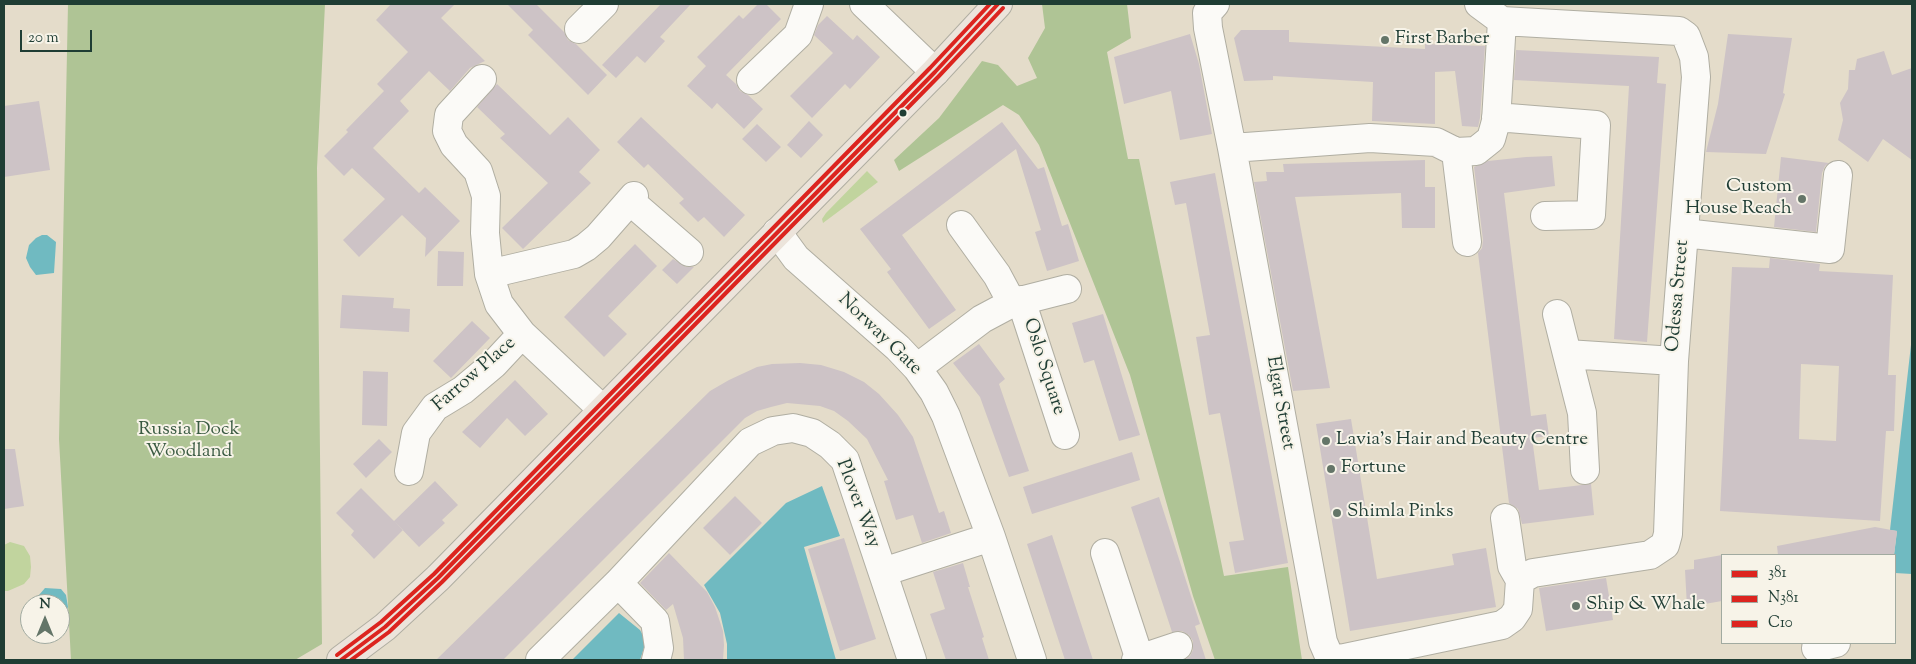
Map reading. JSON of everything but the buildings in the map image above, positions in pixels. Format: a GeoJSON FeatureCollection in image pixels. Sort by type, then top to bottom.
{"type":"FeatureCollection","features":[{"type":"Feature","properties":{"kind":"main road"},"geometry":{"type":"LineString","coordinates":[[341,660],[385,627],[438,578],[935,72],[998,4]]}},
{"type":"Feature","properties":{"kind":"street"},"geometry":{"type":"LineString","coordinates":[[579,29],[604,4]]}},
{"type":"Feature","properties":{"kind":"street"},"geometry":{"type":"LineString","coordinates":[[752,80],[798,35],[809,4]]}},
{"type":"Feature","properties":{"kind":"street"},"geometry":{"type":"LineString","coordinates":[[864,4],[935,72]]}},
{"type":"Feature","properties":{"kind":"street","name":"Elgar Street"},"geometry":{"type":"LineString","coordinates":[[1215,4],[1207,13],[1208,28],[1323,642],[1329,656],[1340,659],[1502,625],[1512,618],[1518,609],[1520,580]]}},
{"type":"Feature","properties":{"kind":"street"},"geometry":{"type":"LineString","coordinates":[[1232,148],[1370,138],[1436,142],[1456,152],[1476,151],[1491,139],[1496,117],[1502,21],[1478,4]]}},
{"type":"Feature","properties":{"kind":"street","name":"Odessa Street"},"geometry":{"type":"LineString","coordinates":[[1502,21],[1678,31],[1686,36],[1694,57],[1696,77],[1674,361],[1668,534],[1665,545],[1650,555],[1533,572],[1520,580]]}},
{"type":"Feature","properties":{"kind":"street"},"geometry":{"type":"LineString","coordinates":[[482,79],[449,114],[447,131],[454,145],[478,171],[486,196],[485,233],[490,274],[499,304],[522,334],[602,409]]}},
{"type":"Feature","properties":{"kind":"street"},"geometry":{"type":"LineString","coordinates":[[1496,117],[1596,125],[1591,216],[1544,216]]}},
{"type":"Feature","properties":{"kind":"street"},"geometry":{"type":"LineString","coordinates":[[1456,152],[1468,242]]}},
{"type":"Feature","properties":{"kind":"street"},"geometry":{"type":"LineString","coordinates":[[1684,233],[1830,249],[1838,175]]}},
{"type":"Feature","properties":{"kind":"street"},"geometry":{"type":"LineString","coordinates":[[490,274],[574,254],[598,237],[632,199],[689,252]]}},
{"type":"Feature","properties":{"kind":"street","name":"Oslo Square"},"geometry":{"type":"LineString","coordinates":[[961,225],[1017,302],[1065,435]]}},
{"type":"Feature","properties":{"kind":"street","name":"Norway Gate"},"geometry":{"type":"LineString","coordinates":[[777,232],[796,258],[898,348],[917,368],[934,392],[946,416],[991,537],[1032,660]]}},
{"type":"Feature","properties":{"kind":"street","name":"Oslo Square"},"geometry":{"type":"LineString","coordinates":[[917,368],[982,319],[1017,302],[1067,289]]}},
{"type":"Feature","properties":{"kind":"street"},"geometry":{"type":"LineString","coordinates":[[1557,314],[1582,413],[1585,470]]}},
{"type":"Feature","properties":{"kind":"street","name":"Farrow Place"},"geometry":{"type":"LineString","coordinates":[[409,471],[416,433],[435,407],[463,390],[494,364],[522,334]]}},
{"type":"Feature","properties":{"kind":"street"},"geometry":{"type":"LineString","coordinates":[[1567,354],[1674,361]]}},
{"type":"Feature","properties":{"kind":"street","name":"Plover Way"},"geometry":{"type":"LineString","coordinates":[[544,659],[750,442],[773,431],[793,428],[812,433],[830,445],[845,460],[912,660]]}},
{"type":"Feature","properties":{"kind":"street"},"geometry":{"type":"LineString","coordinates":[[1505,518],[1512,566],[1520,580]]}},
{"type":"Feature","properties":{"kind":"street"},"geometry":{"type":"LineString","coordinates":[[883,572],[991,537]]}},
{"type":"Feature","properties":{"kind":"street"},"geometry":{"type":"LineString","coordinates":[[1105,553],[1139,660],[1178,646]]}},
{"type":"Feature","properties":{"kind":"street"},"geometry":{"type":"LineString","coordinates":[[618,582],[655,621],[659,648],[656,660]]}},
{"type":"Feature","properties":{"kind":"green space","name":"Russia Dock Woodland"},"geometry":{"type":"Polygon","coordinates":[[[68,4],[325,4],[317,168],[322,644],[295,660],[71,660],[70,594],[67,594],[59,439],[68,4]]]}},
{"type":"Feature","properties":{"kind":"green space"},"geometry":{"type":"Polygon","coordinates":[[[1042,4],[1127,4],[1131,38],[1107,52],[1128,159],[1139,159],[1224,576],[1288,567],[1302,660],[1215,660],[1193,596],[1130,375],[1039,145],[1019,115],[1003,105],[899,171],[894,160],[939,118],[982,61],[998,65],[1017,86],[1037,78],[1028,58],[1045,28],[1042,4]]]}},
{"type":"Feature","properties":{"kind":"green space"},"geometry":{"type":"Polygon","coordinates":[[[867,171],[878,182],[823,223],[822,219],[826,213],[867,171]]]}},
{"type":"Feature","properties":{"kind":"green space"},"geometry":{"type":"Polygon","coordinates":[[[10,542],[24,546],[30,556],[30,577],[24,584],[4,591],[4,545],[10,542]]]}},
{"type":"Feature","properties":{"kind":"water"},"geometry":{"type":"Polygon","coordinates":[[[42,235],[47,235],[56,242],[54,273],[36,275],[26,258],[29,245],[42,235]]]}},
{"type":"Feature","properties":{"kind":"water"},"geometry":{"type":"Polygon","coordinates":[[[1912,336],[1912,574],[1896,573],[1896,554],[1894,554],[1897,531],[1890,530],[1912,336]]]}},
{"type":"Feature","properties":{"kind":"water"},"geometry":{"type":"Polygon","coordinates":[[[822,486],[840,536],[804,547],[836,660],[727,660],[727,644],[720,613],[704,585],[786,503],[822,486]]]}},
{"type":"Feature","properties":{"kind":"water"},"geometry":{"type":"Polygon","coordinates":[[[45,588],[61,589],[65,594],[40,594],[45,588]]]}},
{"type":"Feature","properties":{"kind":"water"},"geometry":{"type":"Polygon","coordinates":[[[619,613],[640,630],[645,639],[640,660],[572,660],[619,613]]]}},
{"type":"Feature","properties":{"kind":"transit line","name":"C10"},"geometry":{"type":"LineString","coordinates":[[337,655],[381,622],[434,574],[930,68],[990,4]]}},
{"type":"Feature","properties":{"kind":"transit line","name":"381"},"geometry":{"type":"LineString","coordinates":[[341,660],[385,627],[438,578],[935,72],[998,4]]}},
{"type":"Feature","properties":{"kind":"transit line","name":"N381"},"geometry":{"type":"LineString","coordinates":[[351,660],[389,632],[442,582],[939,76],[1003,8]]}},
{"type":"Feature","properties":{"kind":"place","name":"First Barber"},"geometry":{"type":"Point","coordinates":[1385,40]}},
{"type":"Feature","properties":{"kind":"place","name":"Custom House Reach"},"geometry":{"type":"Point","coordinates":[1802,199]}},
{"type":"Feature","properties":{"kind":"place","name":"Lavia's Hair and Beauty Centre"},"geometry":{"type":"Point","coordinates":[1326,441]}},
{"type":"Feature","properties":{"kind":"place","name":"Fortune"},"geometry":{"type":"Point","coordinates":[1331,469]}},
{"type":"Feature","properties":{"kind":"place","name":"Shimla Pinks"},"geometry":{"type":"Point","coordinates":[1337,513]}},
{"type":"Feature","properties":{"kind":"place","name":"Ship & Whale"},"geometry":{"type":"Point","coordinates":[1576,606]}}]}
